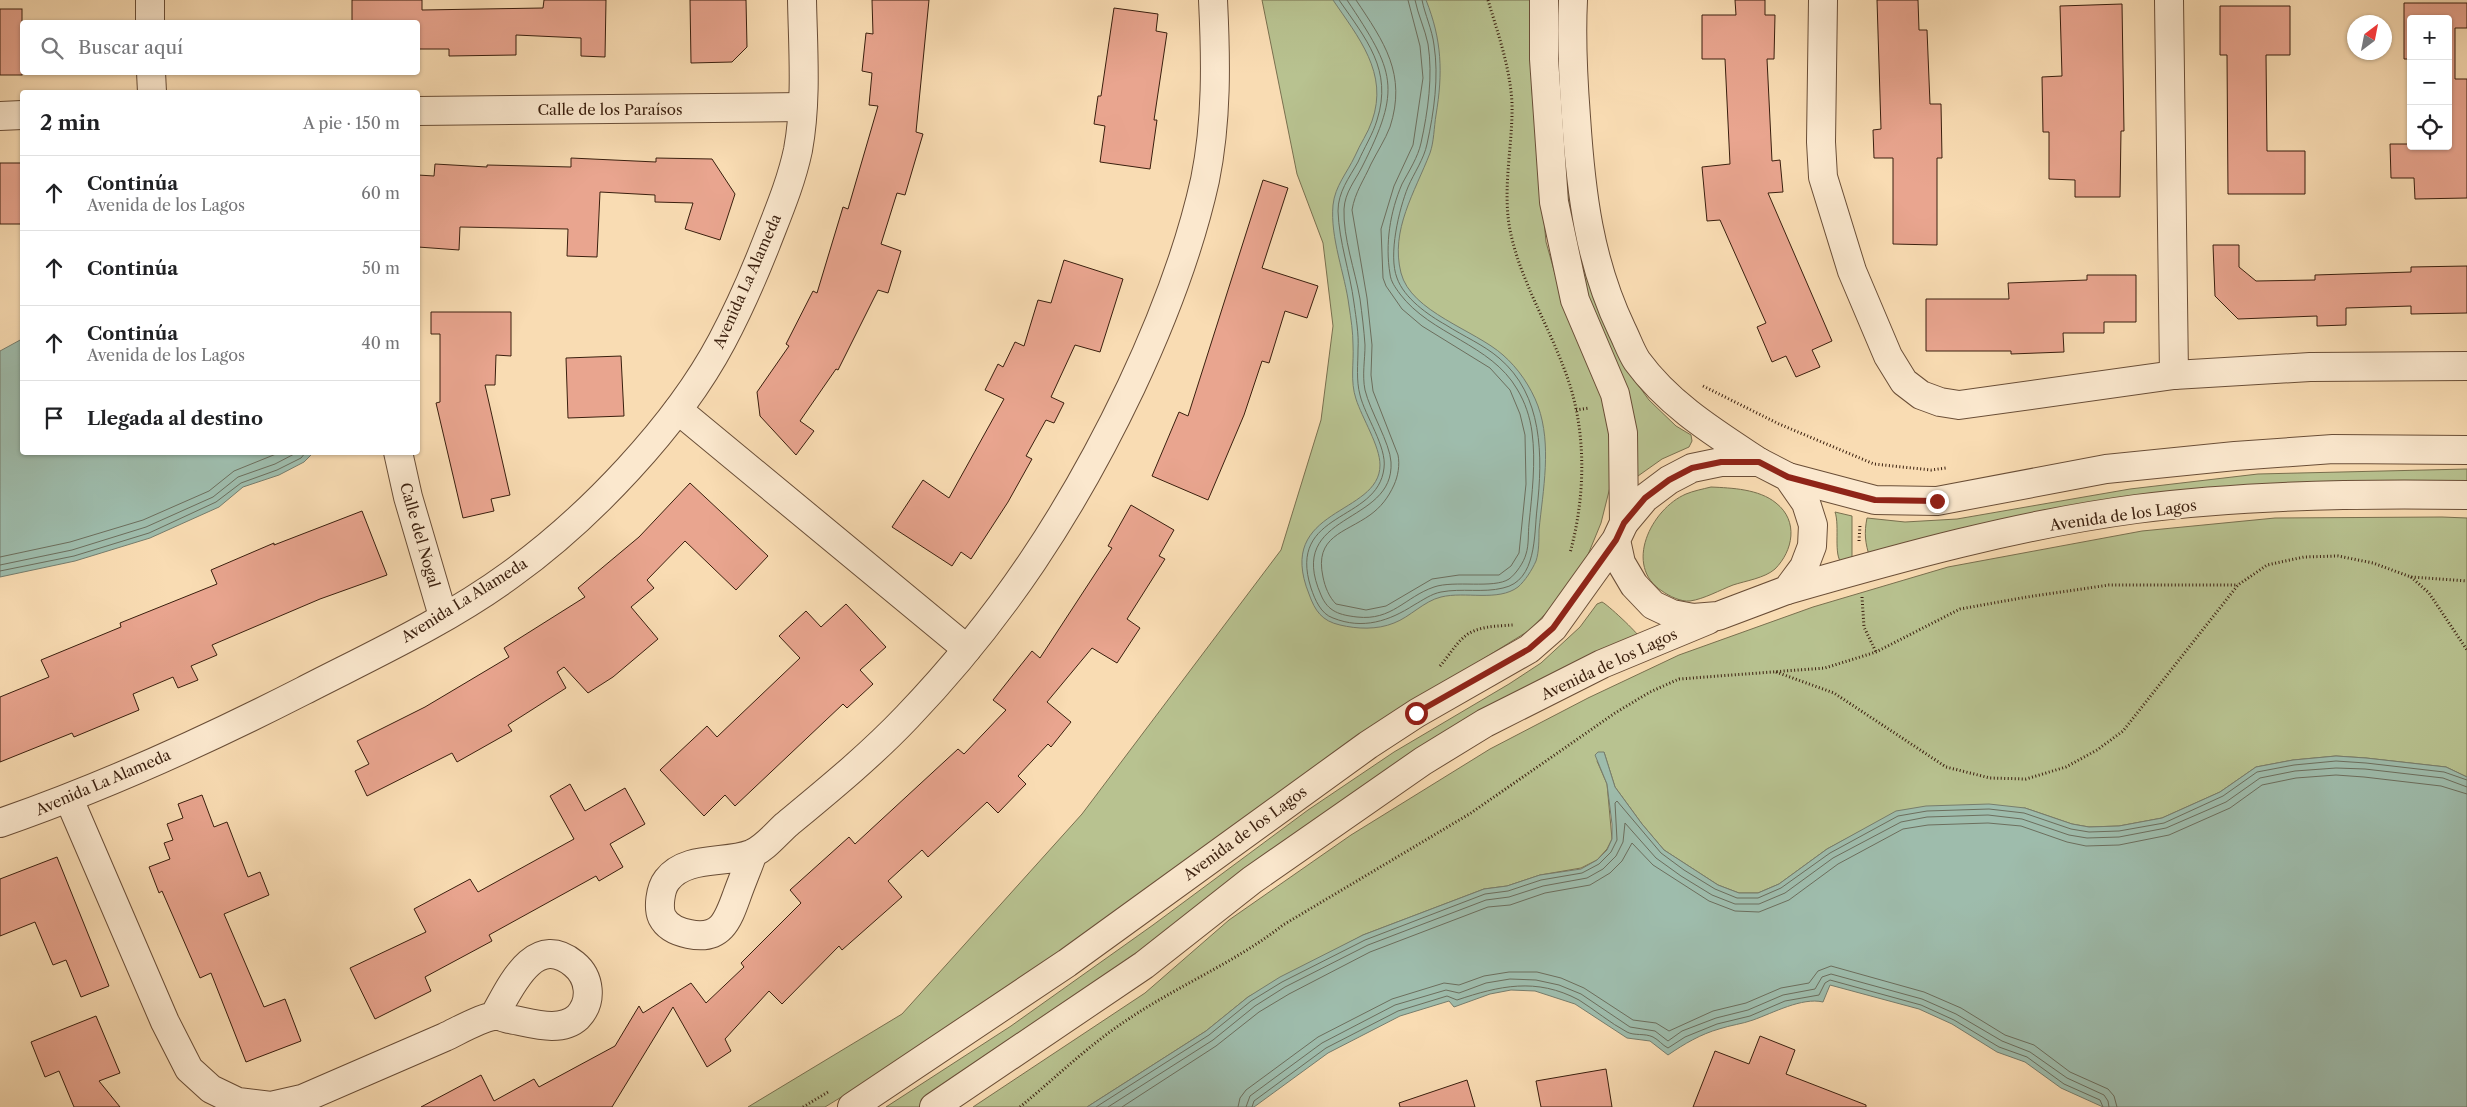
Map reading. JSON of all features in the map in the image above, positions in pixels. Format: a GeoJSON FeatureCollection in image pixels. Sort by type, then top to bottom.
{"type":"FeatureCollection","features":[{"type":"Feature","properties":{"kind":"street"},"geometry":{"type":"LineString","coordinates":[[150,0],[150,20]]}},
{"type":"Feature","properties":{"kind":"street","name":"Avenida La Alameda"},"geometry":{"type":"LineString","coordinates":[[0,823],[70,799],[254,716],[443,616],[508,577],[558,538],[624,473],[678,410],[721,343],[756,270],[789,186],[798,147],[802,108],[802,0]]}},
{"type":"Feature","properties":{"kind":"street"},"geometry":{"type":"LineString","coordinates":[[753,853],[812,804],[906,718],[966,649],[1019,583],[1062,518],[1111,427],[1152,341],[1184,258],[1205,179],[1215,106],[1213,0]]}},
{"type":"Feature","properties":{"kind":"street"},"geometry":{"type":"LineString","coordinates":[[1544,0],[1546,96],[1554,202],[1575,300],[1615,394],[1623,433],[1621,563],[1634,585],[1653,605],[1672,614],[1693,618],[1718,616],[1787,590],[1804,567],[1812,546],[1813,525],[1806,503],[1788,477]]}},
{"type":"Feature","properties":{"kind":"street"},"geometry":{"type":"LineString","coordinates":[[1573,0],[1574,86],[1585,216],[1595,260],[1616,317],[1636,360],[1668,397],[1701,424],[1759,462],[1788,477],[1875,500],[1937,501],[2106,469],[2235,456],[2332,449],[2467,450]]}},
{"type":"Feature","properties":{"kind":"street"},"geometry":{"type":"LineString","coordinates":[[1823,0],[1821,142],[1824,177],[1852,272],[1888,356],[1904,382],[1921,395],[1940,402],[1960,405],[2174,375],[2310,367],[2467,366]]}},
{"type":"Feature","properties":{"kind":"street"},"geometry":{"type":"LineString","coordinates":[[2169,0],[2174,375]]}},
{"type":"Feature","properties":{"kind":"street"},"geometry":{"type":"LineString","coordinates":[[152,75],[152,90]]}},
{"type":"Feature","properties":{"kind":"street","name":"Calle de los Paraísos"},"geometry":{"type":"LineString","coordinates":[[420,111],[802,108]]}},
{"type":"Feature","properties":{"kind":"street"},"geometry":{"type":"LineString","coordinates":[[0,116],[20,116]]}},
{"type":"Feature","properties":{"kind":"street"},"geometry":{"type":"LineString","coordinates":[[678,410],[966,649]]}},
{"type":"Feature","properties":{"kind":"street","name":"Calle del Nogal"},"geometry":{"type":"LineString","coordinates":[[399,455],[408,497],[443,616]]}},
{"type":"Feature","properties":{"kind":"street"},"geometry":{"type":"LineString","coordinates":[[1620,532],[1645,498],[1669,480],[1692,468],[1721,462],[1759,462]]}},
{"type":"Feature","properties":{"kind":"street","name":"Avenida de los Lagos"},"geometry":{"type":"LineString","coordinates":[[1787,590],[1906,556],[2011,532],[2135,510],[2246,499],[2358,494],[2467,495]]}},
{"type":"Feature","properties":{"kind":"street","name":"Avenida de los Lagos"},"geometry":{"type":"LineString","coordinates":[[852,1107],[1067,963],[1368,745],[1416,713],[1529,649],[1553,628],[1620,532]]}},
{"type":"Feature","properties":{"kind":"street","name":"Avenida de los Lagos"},"geometry":{"type":"LineString","coordinates":[[934,1107],[1144,965],[1252,880],[1368,797],[1423,761],[1485,724],[1602,664],[1718,616]]}},
{"type":"Feature","properties":{"kind":"street"},"geometry":{"type":"LineString","coordinates":[[70,799],[165,1022],[189,1069],[211,1089],[238,1102],[271,1106],[302,1099],[494,1016]]}},
{"type":"Feature","properties":{"kind":"path"},"geometry":{"type":"LineString","coordinates":[[1488,0],[1509,71],[1511,95],[1506,202],[1510,232],[1521,268],[1566,371],[1576,410],[1580,441],[1581,488],[1577,528],[1569,554]]}},
{"type":"Feature","properties":{"kind":"path"},"geometry":{"type":"LineString","coordinates":[[1696,381],[1779,424],[1874,464],[1931,470],[1950,468]]}},
{"type":"Feature","properties":{"kind":"path"},"geometry":{"type":"LineString","coordinates":[[1774,671],[1834,693],[1946,767],[1990,778],[2026,779],[2066,766],[2097,750],[2123,731],[2238,585],[2267,564],[2304,557],[2338,556],[2373,563],[2411,576],[2467,581]]}},
{"type":"Feature","properties":{"kind":"path"},"geometry":{"type":"LineString","coordinates":[[2411,576],[2430,593],[2467,650]]}},
{"type":"Feature","properties":{"kind":"path"},"geometry":{"type":"LineString","coordinates":[[1020,1107],[1125,1021],[1196,977],[1258,944],[1283,925],[1471,813],[1558,751],[1650,692],[1679,679],[1825,668],[1876,652],[1960,610],[2008,600],[2109,585],[2238,585]]}},
{"type":"Feature","properties":{"kind":"green space"},"geometry":{"type":"Polygon","coordinates":[[[1262,0],[1533,0],[1532,91],[1546,242],[1567,316],[1599,381],[1611,432],[1613,475],[1601,523],[1578,579],[1530,630],[1457,675],[1090,933],[922,1048],[825,1107],[748,1107],[902,1014],[1082,814],[1281,550],[1321,420],[1333,326],[1323,243],[1297,174],[1262,0]]]}},
{"type":"Feature","properties":{"kind":"green space"},"geometry":{"type":"Polygon","coordinates":[[[1557,0],[1564,0],[1596,300],[1622,363],[1649,400],[1676,426],[1691,435],[1692,441],[1689,447],[1662,459],[1638,476],[1636,476],[1567,228],[1558,122],[1557,0]]]}},
{"type":"Feature","properties":{"kind":"green space"},"geometry":{"type":"Polygon","coordinates":[[[2467,469],[2467,486],[2257,491],[1870,558],[1867,548],[1867,518],[1905,522],[1957,519],[2130,489],[2258,474],[2467,469]]]}},
{"type":"Feature","properties":{"kind":"green space"},"geometry":{"type":"Polygon","coordinates":[[[1711,487],[1754,492],[1776,503],[1788,518],[1791,527],[1789,545],[1781,562],[1766,575],[1733,585],[1695,600],[1679,600],[1662,591],[1650,580],[1644,567],[1643,553],[1646,539],[1662,512],[1673,501],[1686,494],[1711,487]]]}},
{"type":"Feature","properties":{"kind":"green space"},"geometry":{"type":"Polygon","coordinates":[[[1835,512],[1852,516],[1852,562],[1842,563],[1839,559],[1835,512]]]}},
{"type":"Feature","properties":{"kind":"green space"},"geometry":{"type":"Polygon","coordinates":[[[2275,518],[2467,518],[2467,777],[2446,767],[2336,756],[2293,760],[2256,767],[2220,792],[2162,818],[2119,826],[2089,827],[2072,824],[2025,808],[1874,824],[1827,849],[1779,884],[1758,893],[1739,893],[1718,885],[1664,850],[1615,787],[1604,752],[1597,761],[1607,784],[1612,839],[1607,849],[1597,860],[1581,868],[1540,875],[1507,886],[1484,889],[1363,935],[1248,997],[1206,1031],[1087,1107],[973,1107],[1145,993],[1229,920],[1351,835],[1490,749],[1588,698],[1679,655],[1813,607],[1948,567],[2142,531],[2275,518]]]}},
{"type":"Feature","properties":{"kind":"green space"},"geometry":{"type":"Polygon","coordinates":[[[1602,602],[1634,630],[1639,637],[1519,697],[920,1107],[886,1107],[1011,1026],[1153,925],[1308,810],[1394,752],[1541,663],[1580,627],[1597,604],[1602,602]]]}},
{"type":"Feature","properties":{"kind":"water"},"geometry":{"type":"Polygon","coordinates":[[[1333,0],[1426,0],[1438,43],[1440,85],[1431,149],[1401,226],[1398,257],[1401,273],[1407,287],[1417,299],[1445,319],[1491,346],[1514,366],[1528,385],[1535,399],[1545,436],[1546,452],[1538,554],[1536,561],[1523,582],[1518,587],[1501,594],[1450,595],[1441,597],[1429,602],[1400,620],[1374,628],[1347,626],[1328,621],[1324,618],[1311,600],[1302,566],[1305,544],[1316,528],[1364,494],[1376,482],[1380,465],[1377,449],[1354,392],[1352,326],[1333,218],[1336,192],[1372,121],[1377,87],[1374,71],[1361,42],[1333,0]]]}},
{"type":"Feature","properties":{"kind":"water"},"geometry":{"type":"Polygon","coordinates":[[[20,340],[20,455],[311,455],[304,462],[279,475],[243,487],[219,507],[150,538],[75,561],[0,577],[0,351],[20,340]]]}},
{"type":"Feature","properties":{"kind":"water"},"geometry":{"type":"Polygon","coordinates":[[[1598,752],[1604,752],[1615,787],[1664,850],[1718,885],[1739,893],[1758,893],[1779,884],[1827,849],[1896,811],[1926,806],[1989,804],[2025,808],[2072,824],[2089,827],[2119,826],[2162,818],[2220,792],[2256,767],[2293,760],[2336,756],[2446,767],[2467,777],[2467,1107],[2103,1107],[2061,1088],[2025,1062],[1997,1052],[1952,1024],[1919,1009],[1830,985],[1823,1002],[1806,1002],[1788,1006],[1749,1021],[1712,1031],[1668,1055],[1650,1041],[1627,1038],[1575,1004],[1535,991],[1511,990],[1490,994],[1454,1007],[1449,1001],[1400,1016],[1328,1053],[1254,1107],[1087,1107],[1206,1031],[1248,997],[1280,977],[1363,935],[1484,889],[1507,886],[1540,875],[1581,869],[1597,860],[1607,850],[1612,839],[1607,784],[1595,755],[1598,752]]]}},
{"type":"Feature","properties":{"kind":"building"},"geometry":{"type":"Polygon","coordinates":[[[352,0],[422,0],[422,10],[543,8],[544,0],[606,0],[605,57],[581,56],[581,38],[516,35],[516,55],[449,56],[449,49],[420,49],[420,20],[352,20],[352,0]]]}},
{"type":"Feature","properties":{"kind":"building"},"geometry":{"type":"Polygon","coordinates":[[[690,0],[746,0],[747,47],[732,62],[691,63],[690,0]]]}},
{"type":"Feature","properties":{"kind":"building"},"geometry":{"type":"Polygon","coordinates":[[[872,0],[929,0],[916,132],[923,134],[905,195],[897,193],[881,244],[901,251],[888,293],[878,290],[838,370],[836,369],[800,421],[814,431],[796,455],[760,416],[757,392],[789,346],[786,344],[813,291],[817,293],[843,207],[848,209],[878,106],[869,105],[872,73],[862,71],[866,33],[873,34],[872,0]]]}},
{"type":"Feature","properties":{"kind":"building"},"geometry":{"type":"Polygon","coordinates":[[[1735,0],[1765,0],[1765,15],[1775,15],[1774,59],[1767,59],[1772,161],[1780,160],[1783,192],[1768,193],[1832,341],[1812,350],[1820,367],[1796,377],[1786,356],[1772,362],[1757,327],[1766,323],[1720,220],[1707,221],[1702,167],[1730,164],[1725,59],[1702,59],[1702,15],[1736,15],[1735,0]]]}},
{"type":"Feature","properties":{"kind":"building"},"geometry":{"type":"Polygon","coordinates":[[[1877,0],[1918,0],[1919,30],[1927,30],[1930,104],[1941,104],[1942,158],[1937,158],[1937,245],[1893,244],[1893,158],[1874,158],[1873,130],[1881,129],[1877,0]]]}},
{"type":"Feature","properties":{"kind":"building"},"geometry":{"type":"Polygon","coordinates":[[[2404,3],[2467,3],[2467,28],[2455,28],[2455,79],[2467,79],[2467,198],[2415,199],[2414,178],[2391,178],[2390,144],[2407,144],[2407,150],[2452,150],[2452,15],[2407,15],[2407,59],[2404,59],[2404,3]]]}},
{"type":"Feature","properties":{"kind":"building"},"geometry":{"type":"Polygon","coordinates":[[[2122,4],[2124,131],[2121,131],[2120,197],[2075,197],[2075,180],[2049,179],[2049,132],[2043,132],[2042,77],[2062,76],[2060,6],[2122,4]]]}},
{"type":"Feature","properties":{"kind":"building"},"geometry":{"type":"Polygon","coordinates":[[[2220,6],[2290,6],[2290,55],[2266,55],[2267,151],[2305,151],[2305,194],[2228,194],[2227,55],[2220,55],[2220,6]]]}},
{"type":"Feature","properties":{"kind":"building"},"geometry":{"type":"Polygon","coordinates":[[[1114,8],[1158,14],[1156,31],[1167,33],[1154,120],[1157,120],[1150,169],[1100,162],[1105,126],[1094,124],[1098,96],[1101,96],[1114,8]]]}},
{"type":"Feature","properties":{"kind":"building"},"geometry":{"type":"Polygon","coordinates":[[[0,9],[22,9],[22,20],[20,20],[20,75],[0,75],[0,9]]]}},
{"type":"Feature","properties":{"kind":"building"},"geometry":{"type":"Polygon","coordinates":[[[571,158],[656,162],[656,158],[712,159],[735,194],[720,240],[685,229],[693,203],[655,202],[655,195],[600,192],[597,257],[567,256],[568,229],[460,227],[459,250],[420,247],[420,175],[434,176],[435,164],[487,167],[487,165],[571,167],[571,158]]]}},
{"type":"Feature","properties":{"kind":"building"},"geometry":{"type":"Polygon","coordinates":[[[0,163],[20,163],[20,224],[0,224],[0,163]]]}},
{"type":"Feature","properties":{"kind":"building"},"geometry":{"type":"Polygon","coordinates":[[[1263,180],[1288,188],[1262,268],[1318,286],[1307,318],[1285,311],[1269,363],[1262,361],[1244,415],[1208,500],[1152,476],[1179,412],[1188,416],[1263,180]]]}},
{"type":"Feature","properties":{"kind":"building"},"geometry":{"type":"Polygon","coordinates":[[[2213,245],[2239,245],[2239,267],[2256,281],[2315,280],[2315,275],[2411,272],[2411,267],[2467,266],[2467,313],[2411,314],[2411,306],[2346,308],[2346,325],[2317,326],[2317,316],[2238,319],[2215,296],[2213,245]]]}},
{"type":"Feature","properties":{"kind":"building"},"geometry":{"type":"Polygon","coordinates":[[[1064,260],[1123,279],[1100,352],[1075,345],[1051,397],[1064,403],[1054,423],[1046,420],[1026,456],[1032,459],[1008,502],[971,559],[961,552],[952,566],[892,527],[923,480],[949,498],[1004,399],[985,390],[998,364],[1003,367],[1015,342],[1024,346],[1038,300],[1051,303],[1064,260]]]}},
{"type":"Feature","properties":{"kind":"building"},"geometry":{"type":"Polygon","coordinates":[[[2087,275],[2136,275],[2136,322],[2104,322],[2104,333],[2063,333],[2064,352],[2011,354],[2011,351],[1926,351],[1926,299],[2009,299],[2008,283],[2087,280],[2087,275]]]}},
{"type":"Feature","properties":{"kind":"building"},"geometry":{"type":"Polygon","coordinates":[[[431,312],[511,312],[511,356],[496,355],[495,385],[485,385],[510,495],[491,499],[494,511],[463,518],[436,403],[440,402],[440,334],[431,334],[431,312]]]}},
{"type":"Feature","properties":{"kind":"building"},"geometry":{"type":"Polygon","coordinates":[[[621,356],[624,416],[568,418],[566,358],[621,356]]]}},
{"type":"Feature","properties":{"kind":"building"},"geometry":{"type":"Polygon","coordinates":[[[690,483],[768,556],[736,590],[685,541],[647,580],[654,588],[631,607],[658,639],[613,677],[588,693],[564,667],[557,672],[566,688],[508,725],[512,731],[457,762],[452,753],[367,796],[355,771],[369,764],[357,741],[425,707],[509,657],[504,648],[585,597],[578,588],[639,537],[690,483]]]}},
{"type":"Feature","properties":{"kind":"building"},"geometry":{"type":"Polygon","coordinates":[[[1131,505],[1174,530],[1159,556],[1165,559],[1127,619],[1140,628],[1117,663],[1092,648],[1047,702],[1071,722],[1051,747],[1048,744],[1018,776],[1026,784],[998,813],[987,802],[928,857],[922,850],[888,881],[902,897],[842,950],[839,946],[782,1004],[769,991],[725,1039],[731,1051],[707,1067],[673,1007],[612,1107],[421,1107],[481,1075],[494,1101],[534,1079],[539,1087],[615,1046],[639,1006],[643,1013],[691,983],[706,1003],[744,967],[741,963],[801,903],[790,890],[849,837],[855,844],[958,749],[964,754],[1006,710],[993,700],[1032,651],[1040,658],[1112,548],[1108,546],[1131,505]]]}},
{"type":"Feature","properties":{"kind":"building"},"geometry":{"type":"Polygon","coordinates":[[[362,511],[387,575],[320,599],[212,645],[217,655],[191,666],[198,680],[178,688],[173,677],[133,694],[139,710],[74,737],[72,733],[0,762],[0,697],[49,677],[41,660],[121,627],[120,623],[217,584],[211,570],[274,543],[274,545],[362,511]]]}},
{"type":"Feature","properties":{"kind":"building"},"geometry":{"type":"Polygon","coordinates":[[[846,604],[886,647],[860,670],[873,684],[847,708],[843,704],[735,806],[725,795],[704,816],[660,770],[707,726],[717,737],[800,658],[779,636],[806,611],[821,627],[846,604]]]}},
{"type":"Feature","properties":{"kind":"building"},"geometry":{"type":"Polygon","coordinates":[[[570,784],[585,811],[625,788],[645,824],[610,844],[623,867],[599,881],[596,876],[489,935],[492,941],[425,977],[431,991],[375,1019],[350,968],[426,932],[414,909],[470,879],[478,892],[574,839],[550,796],[570,784]]]}},
{"type":"Feature","properties":{"kind":"building"},"geometry":{"type":"Polygon","coordinates":[[[202,795],[214,827],[227,822],[248,877],[260,872],[269,895],[224,914],[264,1007],[285,999],[301,1041],[246,1062],[211,973],[200,978],[162,891],[159,893],[149,867],[170,859],[164,843],[173,840],[167,824],[183,818],[178,804],[202,795]]]}},
{"type":"Feature","properties":{"kind":"building"},"geometry":{"type":"Polygon","coordinates":[[[57,857],[109,986],[81,997],[66,960],[53,965],[35,922],[0,936],[0,879],[57,857]]]}},
{"type":"Feature","properties":{"kind":"building"},"geometry":{"type":"Polygon","coordinates":[[[96,1016],[120,1073],[99,1081],[120,1107],[74,1107],[59,1071],[45,1077],[31,1042],[96,1016]]]}},
{"type":"Feature","properties":{"kind":"building"},"geometry":{"type":"Polygon","coordinates":[[[1760,1036],[1795,1050],[1786,1074],[1866,1105],[1866,1107],[1693,1107],[1715,1051],[1749,1064],[1760,1036]]]}},
{"type":"Feature","properties":{"kind":"building"},"geometry":{"type":"Polygon","coordinates":[[[1606,1069],[1612,1107],[1541,1107],[1536,1081],[1606,1069]]]}},
{"type":"Feature","properties":{"kind":"building"},"geometry":{"type":"Polygon","coordinates":[[[1467,1080],[1475,1107],[1400,1107],[1399,1103],[1467,1080]]]}},
{"type":"Feature","properties":{"kind":"route"},"geometry":{"type":"LineString","coordinates":[[1416,713],[1529,649],[1553,628],[1616,540],[1624,523],[1645,498],[1669,480],[1692,468],[1721,462],[1759,462],[1788,477],[1875,500],[1937,501]]}}]}
